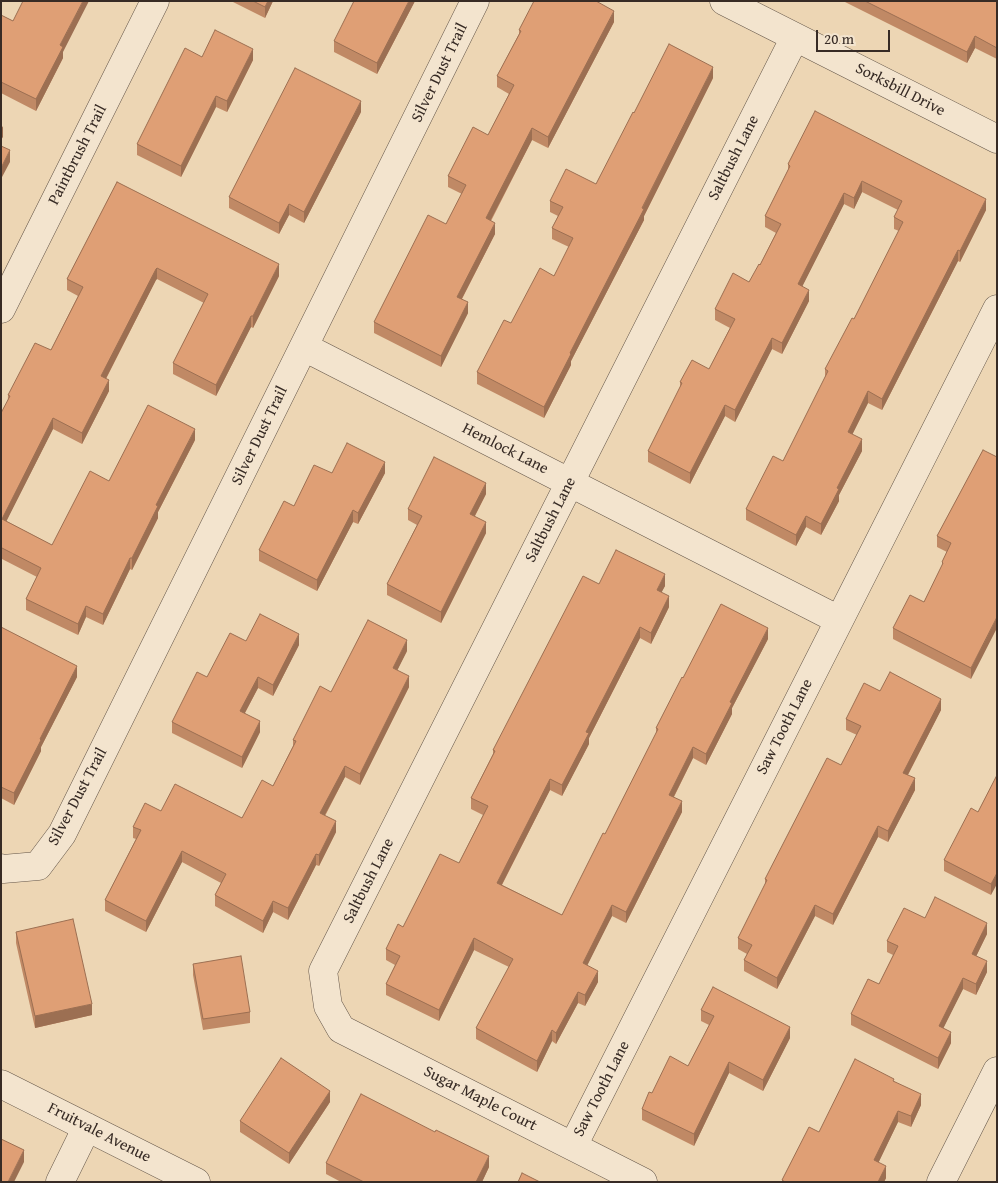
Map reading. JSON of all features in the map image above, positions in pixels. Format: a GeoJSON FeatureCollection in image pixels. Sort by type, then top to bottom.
{"type":"FeatureCollection","features":[{"type":"Feature","properties":{"kind":"street","name":"Paintbrush Trail"},"geometry":{"type":"LineString","coordinates":[[1,309],[155,1]]}},
{"type":"Feature","properties":{"kind":"street","name":"Silver Dust Trail"},"geometry":{"type":"LineString","coordinates":[[1,868],[38,866],[62,834],[475,1]]}},
{"type":"Feature","properties":{"kind":"street","name":"Sorksbill Drive"},"geometry":{"type":"LineString","coordinates":[[724,1],[997,139]]}},
{"type":"Feature","properties":{"kind":"street","name":"Saltbush Lane"},"geometry":{"type":"LineString","coordinates":[[328,1006],[323,971],[795,38]]}},
{"type":"Feature","properties":{"kind":"street","name":"Saw Tooth Lane"},"geometry":{"type":"LineString","coordinates":[[573,1146],[997,309]]}},
{"type":"Feature","properties":{"kind":"street","name":"Hemlock Lane"},"geometry":{"type":"LineString","coordinates":[[304,347],[839,620]]}},
{"type":"Feature","properties":{"kind":"street","name":"Sugar Maple Court"},"geometry":{"type":"LineString","coordinates":[[328,1006],[340,1029],[643,1182]]}},
{"type":"Feature","properties":{"kind":"street"},"geometry":{"type":"LineString","coordinates":[[940,1182],[997,1071]]}},
{"type":"Feature","properties":{"kind":"street","name":"Fruitvale Avenue"},"geometry":{"type":"LineString","coordinates":[[1,1084],[196,1182]]}},
{"type":"Feature","properties":{"kind":"street"},"geometry":{"type":"LineString","coordinates":[[60,1182],[87,1127]]}},
{"type":"Feature","properties":{"kind":"building"},"geometry":{"type":"Polygon","coordinates":[[[23,1],[83,1],[60,45],[63,47],[36,99],[1,82],[1,15],[13,21],[23,1]]]}},
{"type":"Feature","properties":{"kind":"building"},"geometry":{"type":"Polygon","coordinates":[[[253,1],[268,1],[265,7],[253,1]]]}},
{"type":"Feature","properties":{"kind":"building"},"geometry":{"type":"Polygon","coordinates":[[[354,1],[409,1],[377,63],[334,41],[354,1]]]}},
{"type":"Feature","properties":{"kind":"building"},"geometry":{"type":"Polygon","coordinates":[[[534,1],[596,1],[614,11],[548,137],[532,128],[486,218],[495,223],[457,297],[468,302],[441,356],[374,322],[428,215],[446,224],[466,185],[448,176],[473,127],[488,135],[514,85],[497,76],[521,31],[519,30],[534,1]]]}},
{"type":"Feature","properties":{"kind":"building"},"geometry":{"type":"Polygon","coordinates":[[[865,1],[997,1],[997,48],[975,36],[967,52],[865,1]]]}},
{"type":"Feature","properties":{"kind":"building"},"geometry":{"type":"Polygon","coordinates":[[[215,30],[253,49],[227,101],[216,96],[181,166],[137,144],[185,48],[202,57],[215,30]]]}},
{"type":"Feature","properties":{"kind":"building"},"geometry":{"type":"Polygon","coordinates":[[[669,44],[713,67],[544,407],[477,372],[504,320],[511,323],[540,268],[554,276],[573,238],[552,228],[563,207],[550,201],[566,169],[596,184],[669,44]]]}},
{"type":"Feature","properties":{"kind":"building"},"geometry":{"type":"Polygon","coordinates":[[[295,68],[361,101],[304,212],[289,204],[279,223],[229,197],[295,68]]]}},
{"type":"Feature","properties":{"kind":"building"},"geometry":{"type":"Polygon","coordinates":[[[815,111],[986,199],[882,399],[868,391],[848,432],[862,439],[821,524],[806,516],[796,535],[746,509],[773,456],[783,461],[828,371],[825,369],[852,318],[854,319],[903,222],[894,217],[902,201],[862,181],[854,198],[844,193],[798,284],[809,290],[782,343],[772,338],[735,410],[725,405],[690,473],[648,451],[692,360],[709,369],[735,319],[715,309],[733,273],[749,282],[781,224],[765,216],[790,166],[788,164],[815,111]]]}},
{"type":"Feature","properties":{"kind":"building"},"geometry":{"type":"Polygon","coordinates":[[[1,146],[10,150],[1,168],[1,146]]]}},
{"type":"Feature","properties":{"kind":"building"},"geometry":{"type":"Polygon","coordinates":[[[117,182],[279,264],[216,385],[173,363],[208,294],[157,268],[101,376],[109,380],[82,433],[53,418],[2,519],[52,545],[90,471],[109,481],[148,405],[195,429],[103,614],[86,606],[78,624],[26,599],[41,568],[1,549],[1,413],[10,396],[8,395],[35,343],[51,350],[83,287],[67,279],[117,182]]]}},
{"type":"Feature","properties":{"kind":"building"},"geometry":{"type":"Polygon","coordinates":[[[347,443],[385,462],[358,513],[353,510],[317,580],[259,550],[284,501],[294,506],[314,465],[332,473],[347,443]]]}},
{"type":"Feature","properties":{"kind":"building"},"geometry":{"type":"Polygon","coordinates":[[[983,450],[997,457],[997,617],[971,668],[893,628],[910,595],[924,602],[951,543],[937,536],[983,450]]]}},
{"type":"Feature","properties":{"kind":"building"},"geometry":{"type":"Polygon","coordinates":[[[434,457],[486,483],[470,514],[486,522],[441,612],[387,584],[422,516],[408,509],[434,457]]]}},
{"type":"Feature","properties":{"kind":"building"},"geometry":{"type":"Polygon","coordinates":[[[616,550],[665,574],[657,590],[669,596],[651,633],[640,627],[586,732],[589,733],[562,785],[550,779],[497,883],[562,915],[721,604],[768,628],[706,754],[693,747],[669,795],[682,801],[626,912],[612,905],[583,963],[598,971],[585,995],[578,992],[556,1033],[552,1030],[537,1061],[476,1028],[513,959],[474,938],[439,1010],[386,984],[400,956],[386,949],[398,924],[403,927],[440,854],[459,863],[488,806],[471,798],[495,751],[493,750],[583,576],[599,584],[616,550]]]}},
{"type":"Feature","properties":{"kind":"building"},"geometry":{"type":"Polygon","coordinates":[[[260,614],[299,634],[273,685],[258,677],[240,711],[260,721],[242,757],[172,722],[197,672],[207,677],[230,633],[246,641],[260,614]]]}},
{"type":"Feature","properties":{"kind":"building"},"geometry":{"type":"Polygon","coordinates":[[[368,620],[407,640],[393,668],[409,676],[360,774],[345,766],[320,813],[336,821],[319,855],[316,854],[288,908],[273,901],[263,921],[215,895],[226,874],[182,851],[146,921],[105,900],[141,830],[133,827],[145,803],[161,811],[175,784],[242,818],[262,780],[273,786],[296,741],[293,740],[320,686],[331,692],[368,620]]]}},
{"type":"Feature","properties":{"kind":"building"},"geometry":{"type":"Polygon","coordinates":[[[1,627],[77,666],[14,793],[1,787],[1,627]]]}},
{"type":"Feature","properties":{"kind":"building"},"geometry":{"type":"Polygon","coordinates":[[[890,672],[941,699],[903,773],[915,778],[888,831],[878,826],[833,914],[815,905],[777,978],[744,960],[752,945],[738,938],[767,880],[765,879],[827,758],[841,765],[861,726],[846,719],[864,683],[880,691],[890,672]]]}},
{"type":"Feature","properties":{"kind":"building"},"geometry":{"type":"Polygon","coordinates":[[[997,775],[997,873],[991,884],[944,860],[971,808],[978,812],[997,775]]]}},
{"type":"Feature","properties":{"kind":"building"},"geometry":{"type":"Polygon","coordinates":[[[935,897],[987,923],[972,954],[987,961],[976,984],[963,978],[939,1026],[951,1032],[938,1058],[851,1014],[868,979],[879,984],[898,946],[887,941],[904,908],[925,918],[935,897]]]}},
{"type":"Feature","properties":{"kind":"building"},"geometry":{"type":"Polygon","coordinates":[[[73,919],[92,1004],[35,1016],[16,932],[73,919]]]}},
{"type":"Feature","properties":{"kind":"building"},"geometry":{"type":"Polygon","coordinates":[[[241,956],[250,1012],[203,1019],[193,964],[241,956]]]}},
{"type":"Feature","properties":{"kind":"building"},"geometry":{"type":"Polygon","coordinates":[[[713,987],[790,1027],[763,1080],[729,1062],[694,1134],[642,1109],[649,1092],[652,1093],[670,1056],[688,1066],[714,1016],[701,1010],[713,987]]]}},
{"type":"Feature","properties":{"kind":"building"},"geometry":{"type":"Polygon","coordinates":[[[281,1058],[330,1091],[289,1153],[240,1121],[281,1058]]]}},
{"type":"Feature","properties":{"kind":"building"},"geometry":{"type":"Polygon","coordinates":[[[855,1059],[894,1079],[893,1081],[921,1094],[911,1116],[898,1111],[874,1160],[886,1166],[878,1182],[785,1182],[782,1180],[809,1127],[819,1132],[855,1059]]]}},
{"type":"Feature","properties":{"kind":"building"},"geometry":{"type":"Polygon","coordinates":[[[361,1094],[435,1132],[436,1130],[489,1156],[476,1182],[364,1182],[326,1163],[361,1094]]]}},
{"type":"Feature","properties":{"kind":"building"},"geometry":{"type":"Polygon","coordinates":[[[1,1139],[24,1150],[8,1182],[1,1182],[1,1139]]]}},
{"type":"Feature","properties":{"kind":"building"},"geometry":{"type":"Polygon","coordinates":[[[522,1173],[540,1182],[518,1182],[522,1173]]]}}]}
